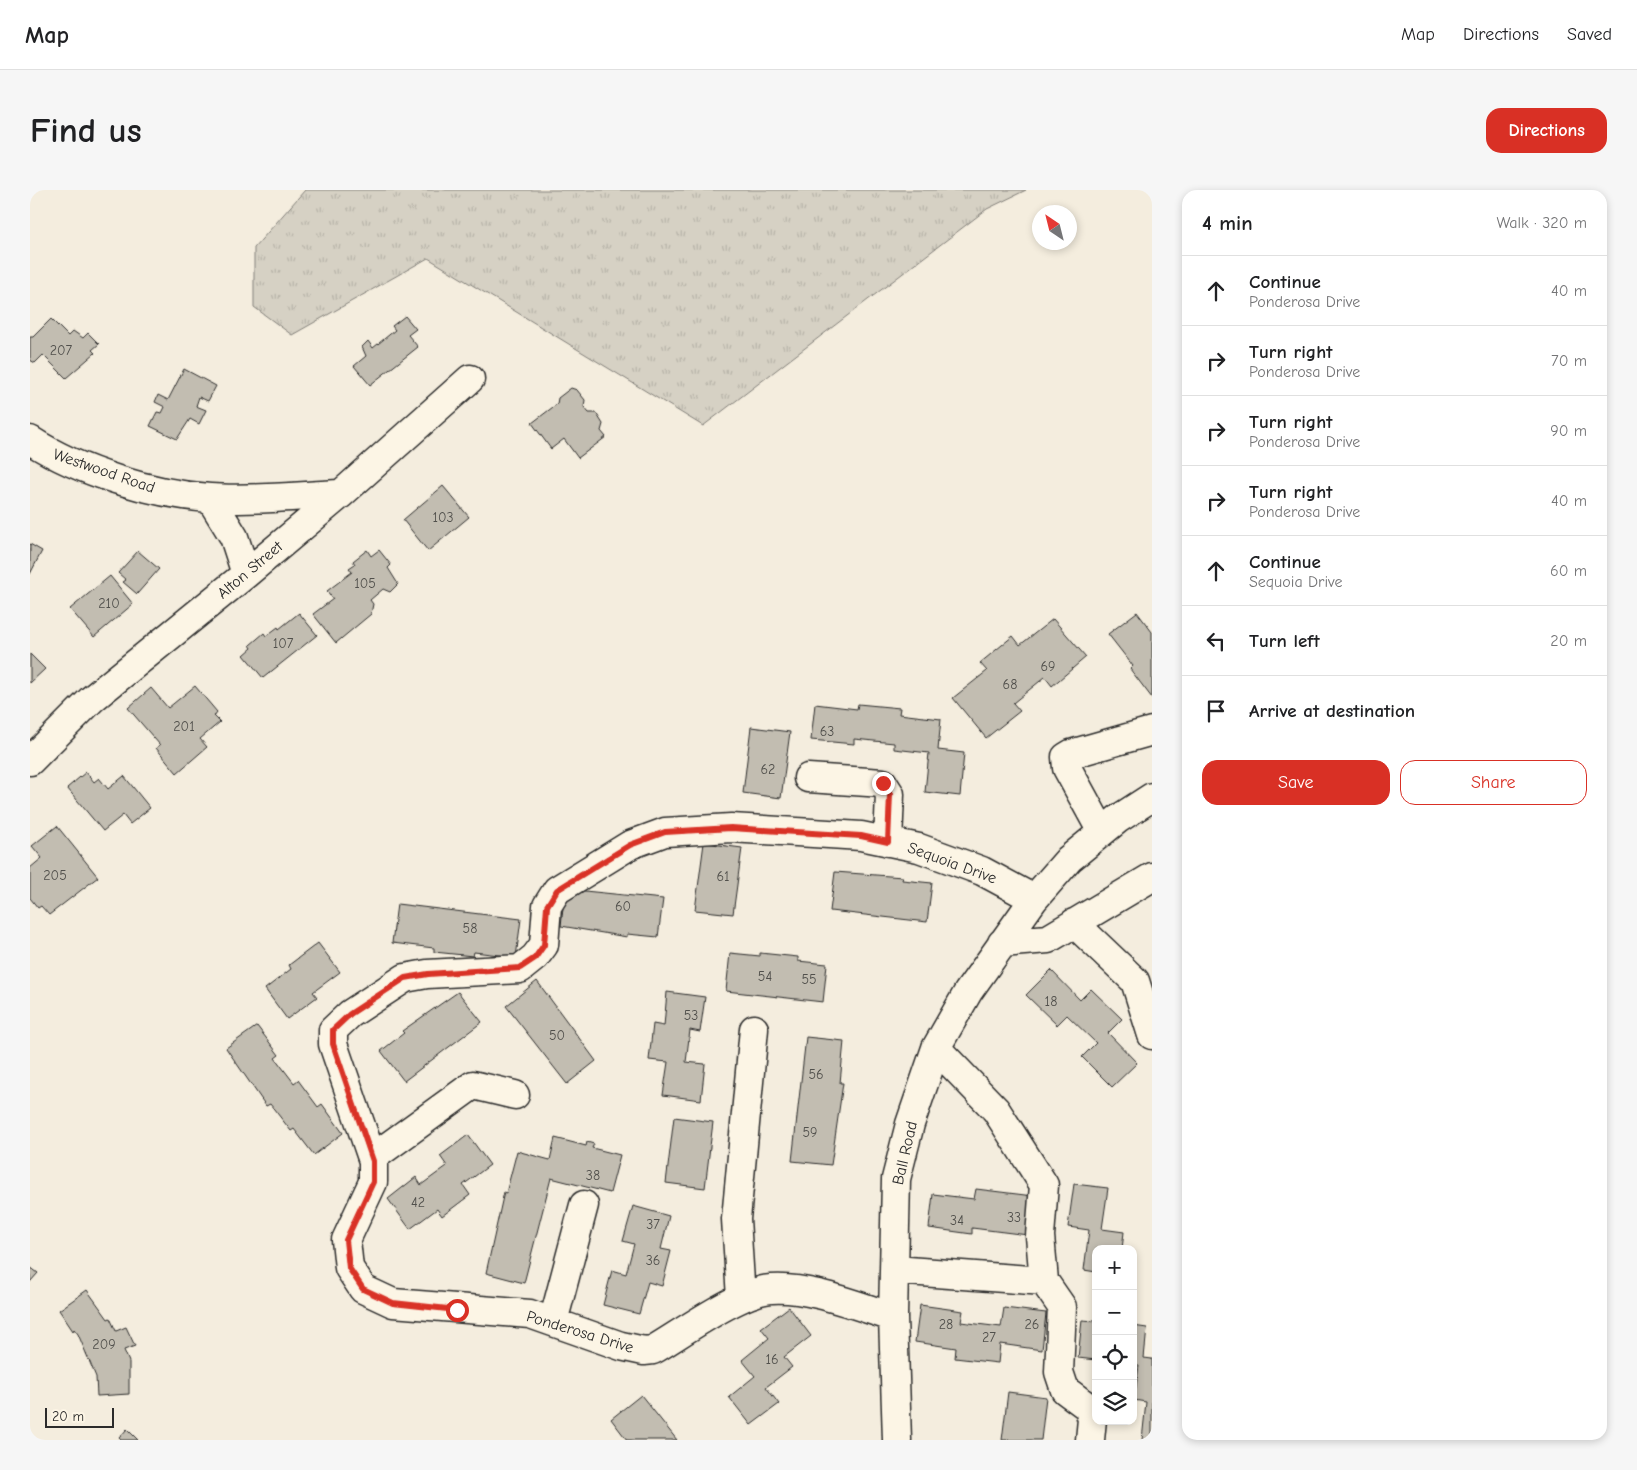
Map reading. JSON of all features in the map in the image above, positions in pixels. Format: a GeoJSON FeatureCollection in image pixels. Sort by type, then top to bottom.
{"type":"FeatureCollection","features":[{"type":"Feature","properties":{"kind":"street","name":"Alton Street"},"geometry":{"type":"LineString","coordinates":[[30,761],[92,699],[246,574],[470,379]]}},
{"type":"Feature","properties":{"kind":"street","name":"Westwood Road"},"geometry":{"type":"LineString","coordinates":[[30,440],[50,453],[108,476],[157,490],[210,498],[340,494]]}},
{"type":"Feature","properties":{"kind":"street"},"geometry":{"type":"LineString","coordinates":[[210,498],[234,537],[246,574]]}},
{"type":"Feature","properties":{"kind":"street"},"geometry":{"type":"LineString","coordinates":[[1102,832],[1068,768],[1066,757],[1152,732]]}},
{"type":"Feature","properties":{"kind":"street"},"geometry":{"type":"LineString","coordinates":[[808,778],[883,783],[890,794],[888,842]]}},
{"type":"Feature","properties":{"kind":"street"},"geometry":{"type":"LineString","coordinates":[[1034,899],[1069,859],[1102,832],[1152,797]]}},
{"type":"Feature","properties":{"kind":"street","name":"Sequoia Drive"},"geometry":{"type":"LineString","coordinates":[[680,830],[740,828],[861,836],[919,848],[982,871],[1034,899]]}},
{"type":"Feature","properties":{"kind":"street","name":"Ponderosa Drive"},"geometry":{"type":"LineString","coordinates":[[680,830],[665,832],[630,845],[557,890],[547,906],[544,945],[535,958],[520,968],[428,974],[405,978],[350,1014],[333,1030],[333,1044],[372,1158],[373,1182],[346,1240],[349,1268],[363,1289],[393,1303],[530,1314],[644,1351],[653,1350],[741,1298],[771,1289],[817,1293],[893,1317]]}},
{"type":"Feature","properties":{"kind":"street"},"geometry":{"type":"LineString","coordinates":[[1002,943],[1048,939],[1152,877]]}},
{"type":"Feature","properties":{"kind":"street","name":"Ball Road"},"geometry":{"type":"LineString","coordinates":[[897,1440],[893,1317],[896,1179],[910,1124],[936,1048],[968,992],[1034,899]]}},
{"type":"Feature","properties":{"kind":"street"},"geometry":{"type":"LineString","coordinates":[[1074,923],[1135,981],[1152,1035]]}},
{"type":"Feature","properties":{"kind":"street"},"geometry":{"type":"LineString","coordinates":[[741,1298],[736,1219],[754,1030]]}},
{"type":"Feature","properties":{"kind":"street"},"geometry":{"type":"LineString","coordinates":[[936,1048],[996,1110],[1044,1185],[1040,1236],[1044,1280],[1062,1307],[1059,1372],[1065,1390],[1088,1407],[1092,1419],[1090,1440]]}},
{"type":"Feature","properties":{"kind":"street"},"geometry":{"type":"LineString","coordinates":[[372,1158],[474,1085],[515,1095]]}},
{"type":"Feature","properties":{"kind":"street"},"geometry":{"type":"LineString","coordinates":[[553,1322],[584,1205]]}},
{"type":"Feature","properties":{"kind":"street"},"geometry":{"type":"LineString","coordinates":[[894,1270],[1044,1280]]}},
{"type":"Feature","properties":{"kind":"green space"},"geometry":{"type":"Polygon","coordinates":[[[305,190],[1026,190],[987,209],[703,426],[428,258],[292,335],[254,307],[254,248],[305,190]]]}},
{"type":"Feature","properties":{"kind":"building"},"geometry":{"type":"Polygon","coordinates":[[[405,316],[416,329],[408,335],[418,347],[370,385],[354,366],[366,356],[362,347],[368,341],[373,348],[395,330],[392,326],[405,316]]]}},
{"type":"Feature","properties":{"kind":"building"},"geometry":{"type":"Polygon","coordinates":[[[51,319],[68,336],[73,331],[83,338],[88,333],[99,344],[92,350],[95,353],[66,378],[43,355],[35,363],[30,360],[30,337],[33,337],[51,319]]]}},
{"type":"Feature","properties":{"kind":"building"},"geometry":{"type":"Polygon","coordinates":[[[184,369],[216,386],[208,401],[199,397],[196,406],[206,410],[199,424],[190,419],[177,439],[150,426],[157,412],[162,413],[165,407],[155,402],[158,395],[168,400],[184,369]]]}},
{"type":"Feature","properties":{"kind":"building"},"geometry":{"type":"Polygon","coordinates":[[[571,388],[577,390],[585,400],[584,407],[589,413],[596,413],[603,424],[601,431],[606,437],[578,458],[564,439],[551,449],[532,423],[557,404],[558,398],[571,388]]]}},
{"type":"Feature","properties":{"kind":"building"},"geometry":{"type":"Polygon","coordinates":[[[443,486],[469,517],[428,551],[403,520],[443,486]]]}},
{"type":"Feature","properties":{"kind":"building"},"geometry":{"type":"Polygon","coordinates":[[[30,544],[42,551],[30,574],[30,544]]]}},
{"type":"Feature","properties":{"kind":"building"},"geometry":{"type":"Polygon","coordinates":[[[367,550],[371,556],[379,550],[391,565],[388,568],[398,584],[390,592],[383,589],[370,600],[373,604],[371,614],[336,643],[313,614],[333,599],[327,591],[352,572],[349,568],[355,564],[353,561],[367,550]]]}},
{"type":"Feature","properties":{"kind":"building"},"geometry":{"type":"Polygon","coordinates":[[[138,551],[159,569],[137,594],[123,582],[126,580],[118,573],[138,551]]]}},
{"type":"Feature","properties":{"kind":"building"},"geometry":{"type":"Polygon","coordinates":[[[110,576],[133,604],[94,637],[70,609],[110,576]]]}},
{"type":"Feature","properties":{"kind":"building"},"geometry":{"type":"Polygon","coordinates":[[[1137,612],[1152,632],[1152,698],[1130,669],[1133,666],[1108,634],[1137,612]]]}},
{"type":"Feature","properties":{"kind":"building"},"geometry":{"type":"Polygon","coordinates":[[[299,613],[317,635],[263,678],[244,655],[252,648],[250,645],[264,633],[266,636],[278,627],[279,629],[299,613]]]}},
{"type":"Feature","properties":{"kind":"building"},"geometry":{"type":"Polygon","coordinates":[[[1053,619],[1086,657],[1052,686],[1045,677],[1013,703],[1020,711],[986,738],[953,698],[987,671],[980,663],[1013,636],[1020,645],[1053,619]]]}},
{"type":"Feature","properties":{"kind":"building"},"geometry":{"type":"Polygon","coordinates":[[[30,654],[45,669],[30,683],[30,654]]]}},
{"type":"Feature","properties":{"kind":"building"},"geometry":{"type":"Polygon","coordinates":[[[195,686],[217,712],[214,716],[220,722],[200,739],[207,747],[177,773],[156,748],[160,745],[128,708],[151,688],[168,708],[195,686]]]}},
{"type":"Feature","properties":{"kind":"building"},"geometry":{"type":"Polygon","coordinates":[[[815,704],[857,709],[858,704],[900,708],[899,714],[941,719],[938,750],[964,753],[960,796],[925,792],[929,753],[894,749],[894,743],[854,739],[854,744],[811,740],[815,704]]]}},
{"type":"Feature","properties":{"kind":"building"},"geometry":{"type":"Polygon","coordinates":[[[751,727],[790,732],[781,798],[743,793],[751,727]]]}},
{"type":"Feature","properties":{"kind":"building"},"geometry":{"type":"Polygon","coordinates":[[[86,772],[94,782],[99,778],[108,789],[124,776],[150,808],[130,824],[123,815],[103,831],[67,788],[86,772]]]}},
{"type":"Feature","properties":{"kind":"building"},"geometry":{"type":"Polygon","coordinates":[[[57,826],[98,877],[49,915],[41,906],[38,908],[30,898],[30,868],[42,858],[32,846],[57,826]]]}},
{"type":"Feature","properties":{"kind":"building"},"geometry":{"type":"Polygon","coordinates":[[[704,843],[742,848],[733,914],[695,910],[704,843]]]}},
{"type":"Feature","properties":{"kind":"building"},"geometry":{"type":"Polygon","coordinates":[[[835,872],[903,877],[902,880],[932,883],[927,922],[830,911],[835,872]]]}},
{"type":"Feature","properties":{"kind":"building"},"geometry":{"type":"Polygon","coordinates":[[[565,889],[663,899],[658,937],[627,934],[627,937],[561,926],[565,889]]]}},
{"type":"Feature","properties":{"kind":"building"},"geometry":{"type":"Polygon","coordinates":[[[397,904],[521,919],[516,957],[474,952],[473,956],[434,952],[434,948],[392,943],[397,904]]]}},
{"type":"Feature","properties":{"kind":"building"},"geometry":{"type":"Polygon","coordinates":[[[318,943],[340,972],[313,992],[317,997],[287,1019],[265,989],[291,969],[289,965],[318,943]]]}},
{"type":"Feature","properties":{"kind":"building"},"geometry":{"type":"Polygon","coordinates":[[[730,953],[760,956],[760,953],[798,957],[798,961],[827,964],[823,1002],[726,991],[730,953]]]}},
{"type":"Feature","properties":{"kind":"building"},"geometry":{"type":"Polygon","coordinates":[[[1051,970],[1080,1000],[1091,989],[1122,1019],[1108,1033],[1137,1063],[1112,1087],[1082,1057],[1096,1043],[1067,1015],[1057,1025],[1026,995],[1051,970]]]}},
{"type":"Feature","properties":{"kind":"building"},"geometry":{"type":"Polygon","coordinates":[[[537,981],[596,1061],[567,1084],[506,1006],[537,981]]]}},
{"type":"Feature","properties":{"kind":"building"},"geometry":{"type":"Polygon","coordinates":[[[458,992],[482,1022],[404,1081],[381,1051],[404,1033],[402,1031],[458,992]]]}},
{"type":"Feature","properties":{"kind":"building"},"geometry":{"type":"Polygon","coordinates":[[[667,992],[705,997],[700,1032],[690,1030],[686,1062],[705,1064],[701,1100],[663,1095],[668,1062],[649,1060],[653,1024],[664,1026],[667,992]]]}},
{"type":"Feature","properties":{"kind":"building"},"geometry":{"type":"Polygon","coordinates":[[[257,1026],[279,1055],[275,1058],[294,1083],[298,1080],[318,1107],[322,1104],[343,1133],[314,1155],[294,1129],[291,1131],[270,1104],[266,1106],[226,1048],[257,1026]]]}},
{"type":"Feature","properties":{"kind":"building"},"geometry":{"type":"Polygon","coordinates":[[[806,1037],[844,1041],[840,1083],[843,1083],[831,1165],[792,1161],[806,1037]]]}},
{"type":"Feature","properties":{"kind":"building"},"geometry":{"type":"Polygon","coordinates":[[[674,1117],[713,1122],[705,1188],[666,1183],[674,1117]]]}},
{"type":"Feature","properties":{"kind":"building"},"geometry":{"type":"Polygon","coordinates":[[[468,1135],[490,1165],[463,1185],[470,1195],[442,1216],[437,1209],[410,1229],[388,1199],[416,1177],[421,1185],[447,1166],[440,1156],[468,1135]]]}},
{"type":"Feature","properties":{"kind":"building"},"geometry":{"type":"Polygon","coordinates":[[[555,1138],[586,1146],[587,1142],[594,1144],[592,1148],[620,1155],[610,1193],[551,1178],[524,1283],[486,1273],[504,1192],[506,1193],[517,1151],[550,1160],[555,1138]]]}},
{"type":"Feature","properties":{"kind":"building"},"geometry":{"type":"Polygon","coordinates":[[[1074,1184],[1108,1188],[1102,1229],[1124,1232],[1122,1245],[1092,1245],[1092,1271],[1084,1270],[1089,1230],[1068,1227],[1074,1184]]]}},
{"type":"Feature","properties":{"kind":"building"},"geometry":{"type":"Polygon","coordinates":[[[976,1189],[1041,1197],[1036,1236],[972,1228],[972,1234],[929,1228],[933,1194],[974,1199],[976,1189]]]}},
{"type":"Feature","properties":{"kind":"building"},"geometry":{"type":"Polygon","coordinates":[[[633,1206],[669,1216],[661,1249],[671,1251],[662,1286],[648,1282],[639,1314],[603,1305],[612,1270],[626,1274],[634,1244],[623,1241],[633,1206]]]}},
{"type":"Feature","properties":{"kind":"building"},"geometry":{"type":"Polygon","coordinates":[[[30,1267],[38,1273],[30,1282],[30,1267]]]}},
{"type":"Feature","properties":{"kind":"building"},"geometry":{"type":"Polygon","coordinates":[[[87,1290],[108,1319],[110,1318],[116,1331],[126,1327],[135,1346],[124,1350],[129,1362],[129,1394],[97,1396],[96,1377],[78,1334],[74,1329],[73,1331],[59,1310],[87,1290]]]}},
{"type":"Feature","properties":{"kind":"building"},"geometry":{"type":"Polygon","coordinates":[[[920,1305],[963,1311],[961,1322],[1001,1327],[1004,1308],[1046,1313],[1042,1350],[1000,1344],[998,1363],[955,1358],[956,1348],[915,1342],[920,1305]]]}},
{"type":"Feature","properties":{"kind":"building"},"geometry":{"type":"Polygon","coordinates":[[[789,1307],[811,1336],[784,1357],[792,1367],[766,1387],[779,1404],[751,1425],[729,1397],[755,1376],[742,1360],[769,1338],[761,1328],[789,1307]]]}},
{"type":"Feature","properties":{"kind":"building"},"geometry":{"type":"Polygon","coordinates":[[[1082,1320],[1092,1321],[1092,1360],[1078,1358],[1082,1320]]]}},
{"type":"Feature","properties":{"kind":"building"},"geometry":{"type":"Polygon","coordinates":[[[1137,1327],[1147,1328],[1144,1358],[1152,1359],[1152,1440],[1142,1440],[1146,1402],[1137,1400],[1139,1366],[1137,1366],[1137,1327]]]}},
{"type":"Feature","properties":{"kind":"building"},"geometry":{"type":"Polygon","coordinates":[[[1008,1392],[1046,1397],[1041,1440],[1002,1440],[1008,1392]]]}},
{"type":"Feature","properties":{"kind":"building"},"geometry":{"type":"Polygon","coordinates":[[[641,1395],[677,1440],[627,1440],[611,1419],[641,1395]]]}},
{"type":"Feature","properties":{"kind":"building"},"geometry":{"type":"Polygon","coordinates":[[[127,1429],[138,1440],[121,1440],[119,1438],[127,1429]]]}},
{"type":"Feature","properties":{"kind":"route"},"geometry":{"type":"LineString","coordinates":[[457,1310],[393,1303],[363,1289],[349,1268],[346,1240],[373,1182],[373,1161],[333,1044],[333,1030],[350,1014],[405,978],[428,974],[520,968],[535,958],[544,945],[547,906],[557,890],[630,845],[665,832],[731,828],[861,836],[888,842],[890,794],[883,783]]}}]}
